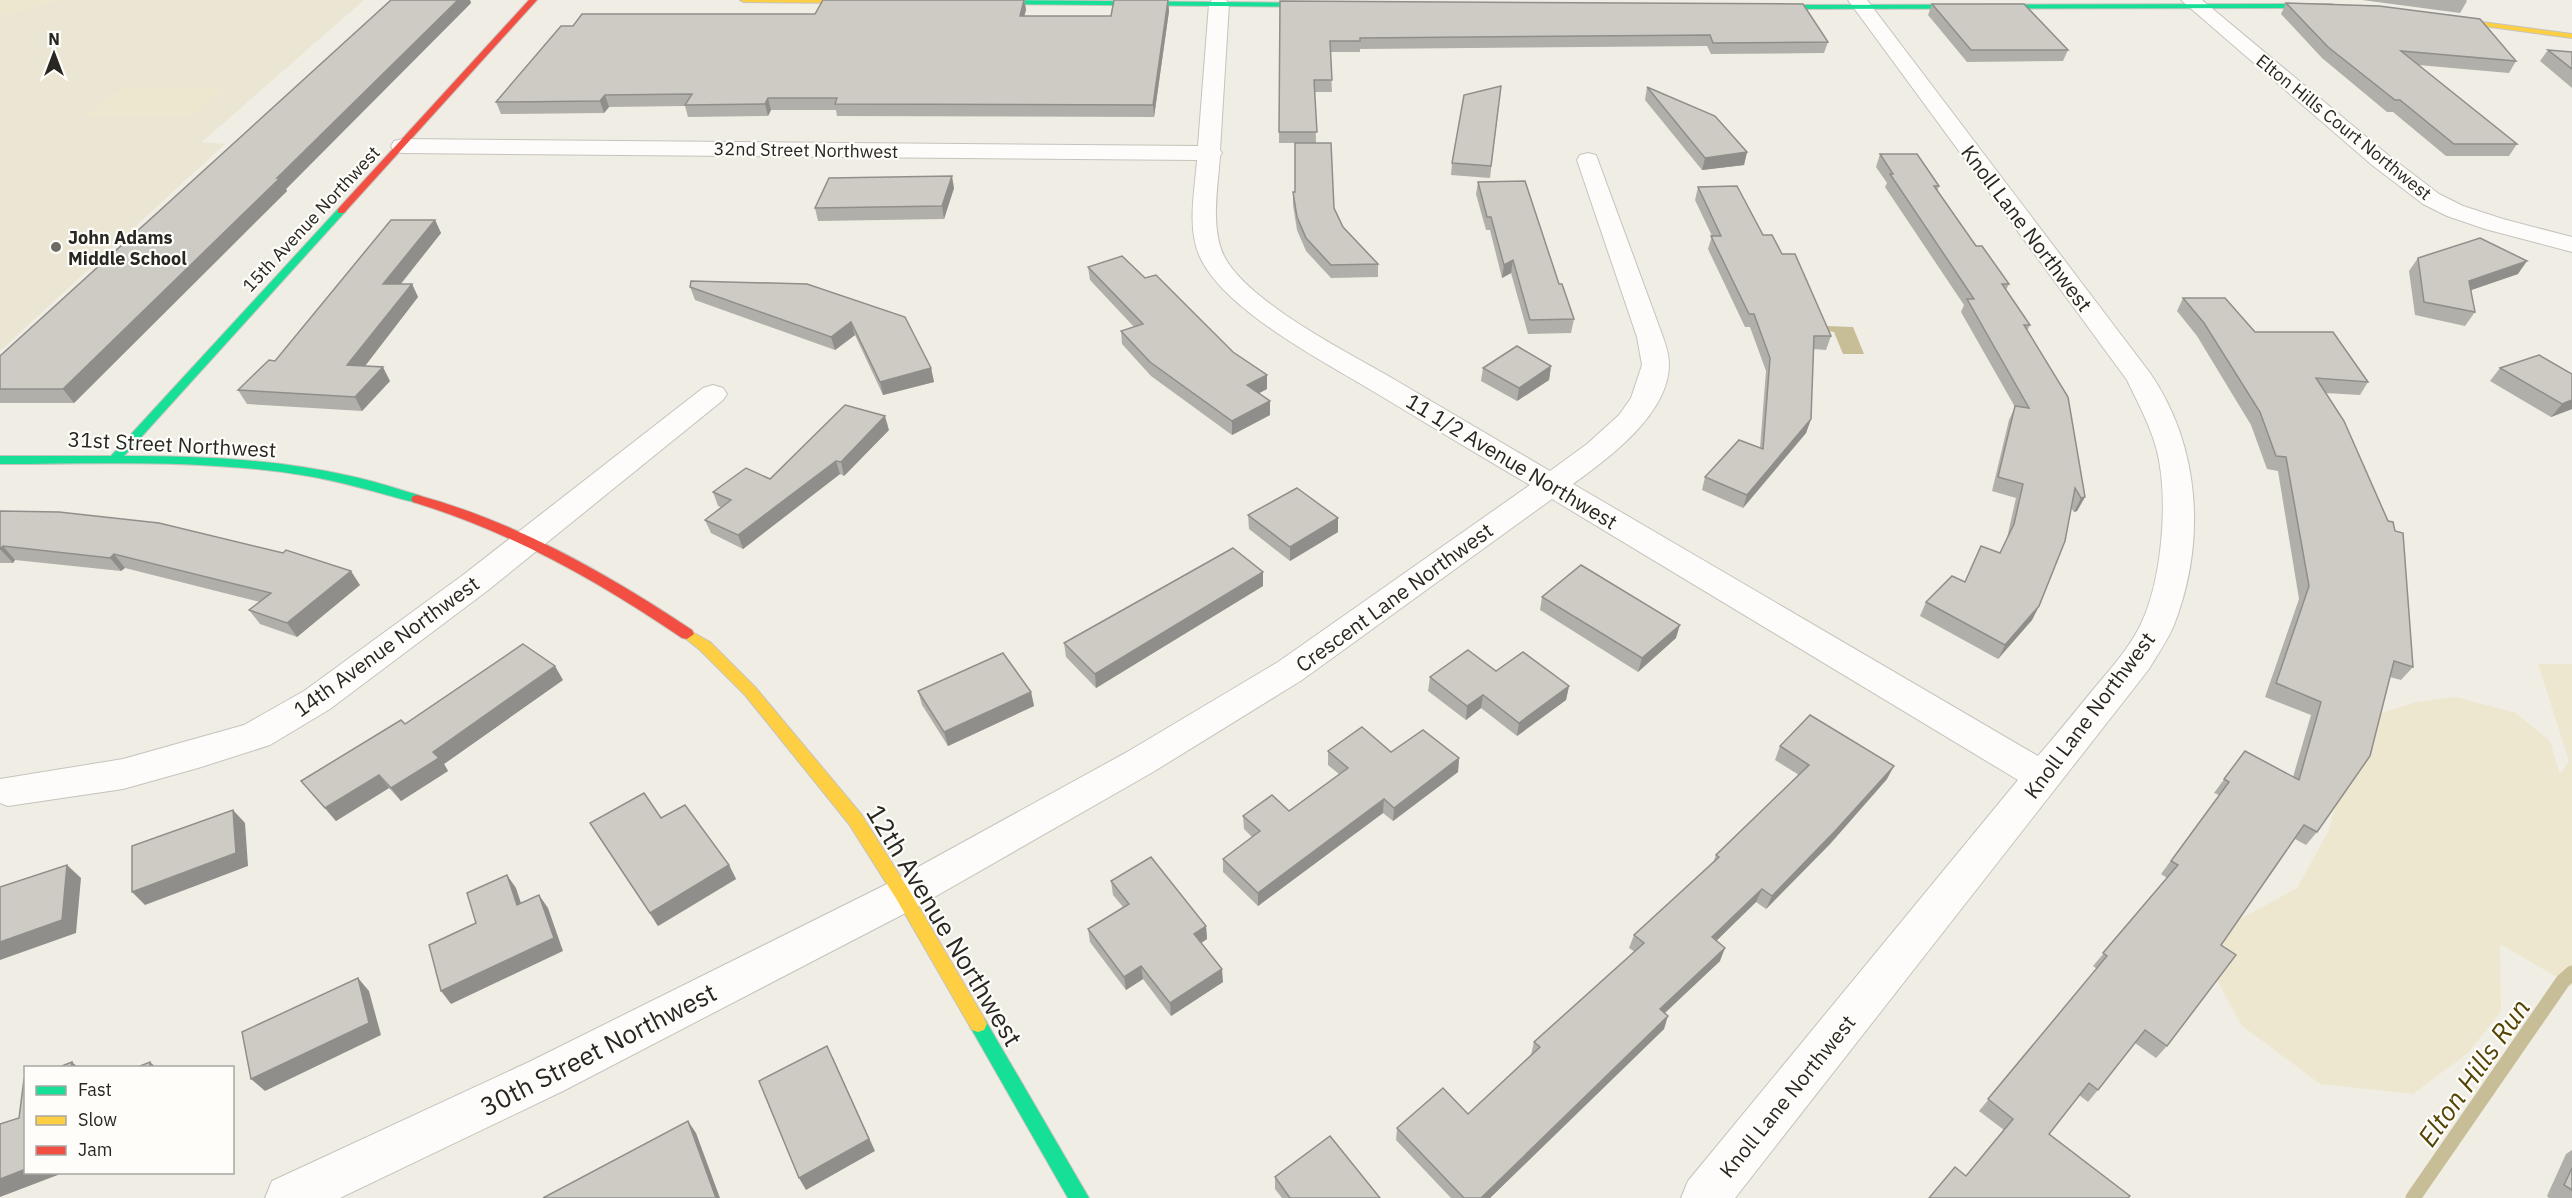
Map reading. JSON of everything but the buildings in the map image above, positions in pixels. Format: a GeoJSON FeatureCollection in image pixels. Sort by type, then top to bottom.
{"type":"FeatureCollection","features":[{"type":"Feature","properties":{"kind":"street","name":"15th Avenue Northwest"},"geometry":{"type":"LineString","coordinates":[[114,460],[533,0]]}},
{"type":"Feature","properties":{"kind":"street"},"geometry":{"type":"LineString","coordinates":[[744,0],[887,1]]}},
{"type":"Feature","properties":{"kind":"street"},"geometry":{"type":"LineString","coordinates":[[971,2],[1337,5]]}},
{"type":"Feature","properties":{"kind":"street"},"geometry":{"type":"LineString","coordinates":[[1750,7],[1859,4],[2193,3],[2341,7]]}},
{"type":"Feature","properties":{"kind":"street","name":"Elton Hills Court Northwest"},"geometry":{"type":"LineString","coordinates":[[2193,3],[2380,160],[2431,198],[2455,211],[2572,245]]}},
{"type":"Feature","properties":{"kind":"street","name":"11 1/2 Avenue Northwest"},"geometry":{"type":"LineString","coordinates":[[1219,4],[1205,210],[1206,236],[1214,259],[1234,285],[1269,313],[1326,351],[2043,777]]}},
{"type":"Feature","properties":{"kind":"street","name":"Knoll Lane Northwest"},"geometry":{"type":"LineString","coordinates":[[1705,1198],[2137,660],[2157,626],[2173,572],[2179,523],[2177,483],[2172,451],[2140,379],[1859,4]]}},
{"type":"Feature","properties":{"kind":"street"},"geometry":{"type":"LineString","coordinates":[[2424,16],[2572,36]]}},
{"type":"Feature","properties":{"kind":"street","name":"32nd Street Northwest"},"geometry":{"type":"LineString","coordinates":[[402,146],[1210,153]]}},
{"type":"Feature","properties":{"kind":"street","name":"Crescent Lane Northwest"},"geometry":{"type":"LineString","coordinates":[[903,894],[1140,762],[1290,671],[1551,484],[1629,425],[1647,396],[1656,368],[1650,337],[1588,160]]}},
{"type":"Feature","properties":{"kind":"street","name":"14th Avenue Northwest"},"geometry":{"type":"LineString","coordinates":[[8,791],[123,774],[257,735],[317,700],[530,541],[712,394]]}},
{"type":"Feature","properties":{"kind":"street","name":"31st Street Northwest"},"geometry":{"type":"LineString","coordinates":[[0,460],[114,460],[249,465],[342,478],[441,506],[530,541],[598,577],[705,646],[750,691]]}},
{"type":"Feature","properties":{"kind":"street","name":"12th Avenue Northwest"},"geometry":{"type":"LineString","coordinates":[[750,691],[800,748],[855,819],[903,894],[1078,1198]]}},
{"type":"Feature","properties":{"kind":"street","name":"30th Street Northwest"},"geometry":{"type":"LineString","coordinates":[[290,1198],[547,1076],[903,894]]}},
{"type":"Feature","properties":{"kind":"shaded area","name":"John Adams Middle School"},"geometry":{"type":"Polygon","coordinates":[[[0,0],[364,0],[202,142],[225,144],[0,351],[0,0]]]}},
{"type":"Feature","properties":{"kind":"shaded area"},"geometry":{"type":"Polygon","coordinates":[[[0,0],[61,0],[0,17],[0,0]]]}},
{"type":"Feature","properties":{"kind":"shaded area"},"geometry":{"type":"Polygon","coordinates":[[[121,88],[226,88],[192,116],[84,116],[121,88]]]}},
{"type":"Feature","properties":{"kind":"shaded area"},"geometry":{"type":"Polygon","coordinates":[[[1826,326],[1853,327],[1864,354],[1843,354],[1834,332],[1828,331],[1826,326]]]}},
{"type":"Feature","properties":{"kind":"shaded area"},"geometry":{"type":"Polygon","coordinates":[[[2538,664],[2572,664],[2572,986],[2500,944],[2501,1011],[2468,1053],[2413,1094],[2320,1084],[2241,1025],[2208,963],[2227,926],[2297,888],[2329,830],[2346,764],[2365,718],[2417,702],[2456,697],[2516,713],[2550,741],[2560,774],[2569,761],[2538,664]]]}},
{"type":"Feature","properties":{"kind":"waterway","name":"Elton Hills Run"},"geometry":{"type":"LineString","coordinates":[[2413,1198],[2563,981],[2572,973]]}},
{"type":"Feature","properties":{"kind":"traffic: fast"},"geometry":{"type":"LineString","coordinates":[[980,2],[1324,5]]}},
{"type":"Feature","properties":{"kind":"traffic: fast"},"geometry":{"type":"LineString","coordinates":[[1759,7],[2329,6]]}},
{"type":"Feature","properties":{"kind":"traffic: fast"},"geometry":{"type":"LineString","coordinates":[[114,460],[341,211]]}},
{"type":"Feature","properties":{"kind":"traffic: fast"},"geometry":{"type":"LineString","coordinates":[[0,460],[215,462],[342,478],[417,499]]}},
{"type":"Feature","properties":{"kind":"traffic: fast"},"geometry":{"type":"LineString","coordinates":[[978,1024],[1079,1198]]}},
{"type":"Feature","properties":{"kind":"traffic: slow"},"geometry":{"type":"LineString","coordinates":[[744,0],[868,1]]}},
{"type":"Feature","properties":{"kind":"traffic: slow"},"geometry":{"type":"LineString","coordinates":[[2440,18],[2572,36]]}},
{"type":"Feature","properties":{"kind":"traffic: slow"},"geometry":{"type":"LineString","coordinates":[[687,634],[705,646],[750,691],[855,819],[903,895],[978,1024]]}},
{"type":"Feature","properties":{"kind":"traffic: jam"},"geometry":{"type":"LineString","coordinates":[[341,211],[533,0]]}},
{"type":"Feature","properties":{"kind":"traffic: jam"},"geometry":{"type":"LineString","coordinates":[[417,499],[453,510],[523,538],[591,573],[687,634]]}},
{"type":"Feature","properties":{"kind":"place","name":"John Adams Middle School"},"geometry":{"type":"Point","coordinates":[56,247]}}]}
